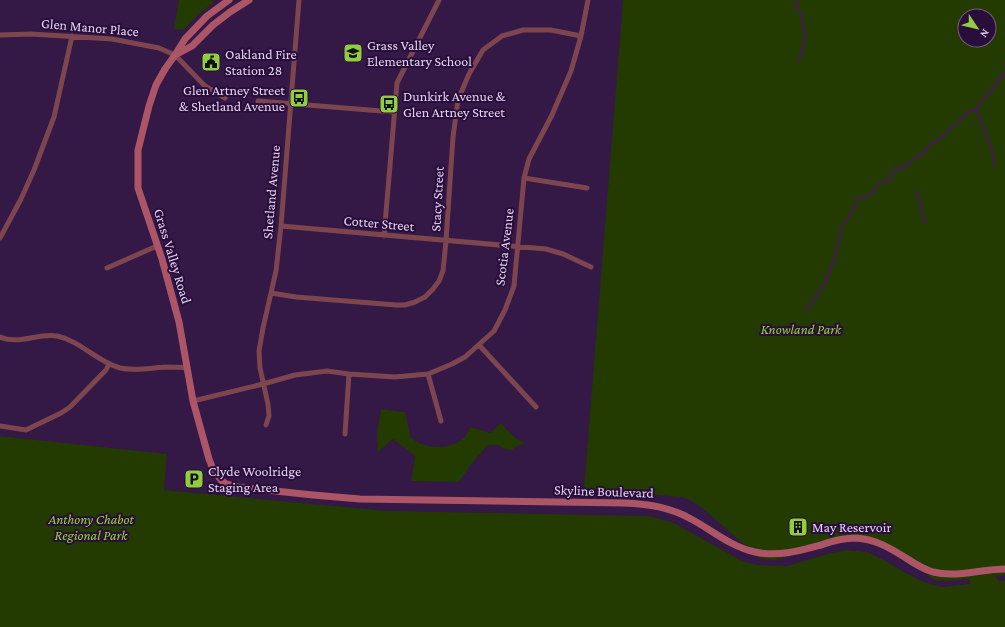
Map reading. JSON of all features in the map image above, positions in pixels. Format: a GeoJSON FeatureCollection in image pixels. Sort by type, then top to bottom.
{"type":"FeatureCollection","features":[{"type":"Feature","properties":{"kind":"main road","name":"Grass Valley Road"},"geometry":{"type":"LineString","coordinates":[[213,469],[192,401],[179,322],[162,258],[138,188],[138,150],[156,85],[165,69],[185,38],[207,16],[230,0]]}},
{"type":"Feature","properties":{"kind":"main road","name":"Grass Valley Road"},"geometry":{"type":"LineString","coordinates":[[175,55],[192,46],[237,4],[249,0]]}},
{"type":"Feature","properties":{"kind":"main road","name":"Skyline Boulevard"},"geometry":{"type":"LineString","coordinates":[[213,469],[221,480],[232,486],[337,497],[391,500],[648,504],[679,513],[733,544],[755,552],[788,553],[838,540],[857,538],[886,546],[918,566],[933,572],[952,574],[1005,568]]}},
{"type":"Feature","properties":{"kind":"street"},"geometry":{"type":"LineString","coordinates":[[230,0],[237,4]]}},
{"type":"Feature","properties":{"kind":"street","name":"Shetland Avenue"},"geometry":{"type":"LineString","coordinates":[[266,425],[269,416],[268,404],[260,368],[259,351],[276,271],[299,0]]}},
{"type":"Feature","properties":{"kind":"street"},"geometry":{"type":"LineString","coordinates":[[384,236],[397,82],[439,0]]}},
{"type":"Feature","properties":{"kind":"street","name":"Scotia Avenue"},"geometry":{"type":"LineString","coordinates":[[192,401],[295,375],[327,370],[349,374],[395,377],[428,374],[465,357],[494,331],[505,310],[514,286],[524,178],[529,159],[552,115],[571,71],[581,36],[588,0]]}},
{"type":"Feature","properties":{"kind":"street","name":"Stacy Street"},"geometry":{"type":"LineString","coordinates":[[271,293],[296,297],[396,305],[406,305],[425,297],[439,281],[443,272],[452,137],[458,100],[469,74],[483,50],[502,36],[523,30],[551,30],[581,36]]}},
{"type":"Feature","properties":{"kind":"street","name":"Glen Manor Place"},"geometry":{"type":"LineString","coordinates":[[0,35],[32,34],[112,39],[159,48],[175,55]]}},
{"type":"Feature","properties":{"kind":"street"},"geometry":{"type":"LineString","coordinates":[[0,238],[21,199],[34,170],[54,117],[72,36]]}},
{"type":"Feature","properties":{"kind":"street"},"geometry":{"type":"LineString","coordinates":[[175,55],[205,86],[225,98]]}},
{"type":"Feature","properties":{"kind":"street"},"geometry":{"type":"LineString","coordinates":[[258,101],[394,112]]}},
{"type":"Feature","properties":{"kind":"street"},"geometry":{"type":"LineString","coordinates":[[524,178],[587,188]]}},
{"type":"Feature","properties":{"kind":"street","name":"Cotter Street"},"geometry":{"type":"LineString","coordinates":[[281,226],[546,249],[563,254],[591,266]]}},
{"type":"Feature","properties":{"kind":"street"},"geometry":{"type":"LineString","coordinates":[[107,268],[157,246]]}},
{"type":"Feature","properties":{"kind":"street"},"geometry":{"type":"LineString","coordinates":[[0,337],[4,339],[19,340],[45,335],[58,336],[76,343],[110,364],[120,368],[186,368]]}},
{"type":"Feature","properties":{"kind":"street"},"geometry":{"type":"LineString","coordinates":[[479,345],[536,407]]}},
{"type":"Feature","properties":{"kind":"street"},"geometry":{"type":"LineString","coordinates":[[0,426],[26,430],[61,413],[70,407],[110,364]]}},
{"type":"Feature","properties":{"kind":"street"},"geometry":{"type":"LineString","coordinates":[[345,434],[349,374]]}},
{"type":"Feature","properties":{"kind":"street"},"geometry":{"type":"LineString","coordinates":[[428,374],[441,421]]}},
{"type":"Feature","properties":{"kind":"green space"},"geometry":{"type":"Polygon","coordinates":[[[179,0],[212,0],[213,3],[200,13],[183,30],[174,29],[179,0]]]}},
{"type":"Feature","properties":{"kind":"green space","name":"Knowland Park"},"geometry":{"type":"Polygon","coordinates":[[[623,0],[1005,0],[1005,575],[995,576],[999,581],[1005,581],[1005,627],[0,627],[0,436],[167,454],[164,490],[387,511],[649,516],[674,523],[742,561],[758,565],[787,566],[846,550],[867,552],[924,582],[942,587],[970,584],[969,579],[949,581],[934,580],[904,556],[867,542],[851,540],[794,552],[783,558],[774,560],[762,559],[694,502],[682,497],[584,489],[623,0]]]}},
{"type":"Feature","properties":{"kind":"green space"},"geometry":{"type":"Polygon","coordinates":[[[381,409],[405,412],[411,438],[425,445],[436,447],[447,446],[462,439],[467,434],[470,427],[490,433],[501,423],[516,438],[527,443],[517,446],[512,450],[505,449],[498,445],[488,445],[458,482],[411,481],[415,458],[414,455],[393,439],[378,452],[377,433],[381,409]]]}},
{"type":"Feature","properties":{"kind":"waterway"},"geometry":{"type":"LineString","coordinates":[[796,0],[796,9],[801,13],[805,38],[799,61]]}},
{"type":"Feature","properties":{"kind":"waterway"},"geometry":{"type":"LineString","coordinates":[[976,109],[987,94],[996,86],[997,80],[1001,78],[1005,72]]}},
{"type":"Feature","properties":{"kind":"waterway"},"geometry":{"type":"LineString","coordinates":[[976,109],[992,149],[994,166]]}},
{"type":"Feature","properties":{"kind":"waterway"},"geometry":{"type":"LineString","coordinates":[[806,311],[826,281],[835,257],[842,226],[848,218],[858,198],[865,197],[874,190],[877,184],[889,180],[892,172],[908,164],[917,156],[922,155],[930,144],[937,141],[967,113],[976,109]]}},
{"type":"Feature","properties":{"kind":"waterway"},"geometry":{"type":"LineString","coordinates":[[916,191],[925,223]]}},
{"type":"Feature","properties":{"kind":"place","name":"Grass Valley Elementary School"},"geometry":{"type":"Point","coordinates":[353,53]}},
{"type":"Feature","properties":{"kind":"place","name":"Oakland Fire Station 28"},"geometry":{"type":"Point","coordinates":[211,62]}},
{"type":"Feature","properties":{"kind":"place","name":"Glen Artney Street & Shetland Avenue"},"geometry":{"type":"Point","coordinates":[299,98]}},
{"type":"Feature","properties":{"kind":"place","name":"Dunkirk Avenue & Glen Artney Street"},"geometry":{"type":"Point","coordinates":[389,104]}},
{"type":"Feature","properties":{"kind":"place","name":"Clyde Woolridge Staging Area"},"geometry":{"type":"Point","coordinates":[194,479]}},
{"type":"Feature","properties":{"kind":"place","name":"May Reservoir"},"geometry":{"type":"Point","coordinates":[798,527]}},
{"type":"Feature","properties":{"kind":"park label","name":"Anthony Chabot Regional Park"},"geometry":{"type":"Point","coordinates":[91,528]}}]}
